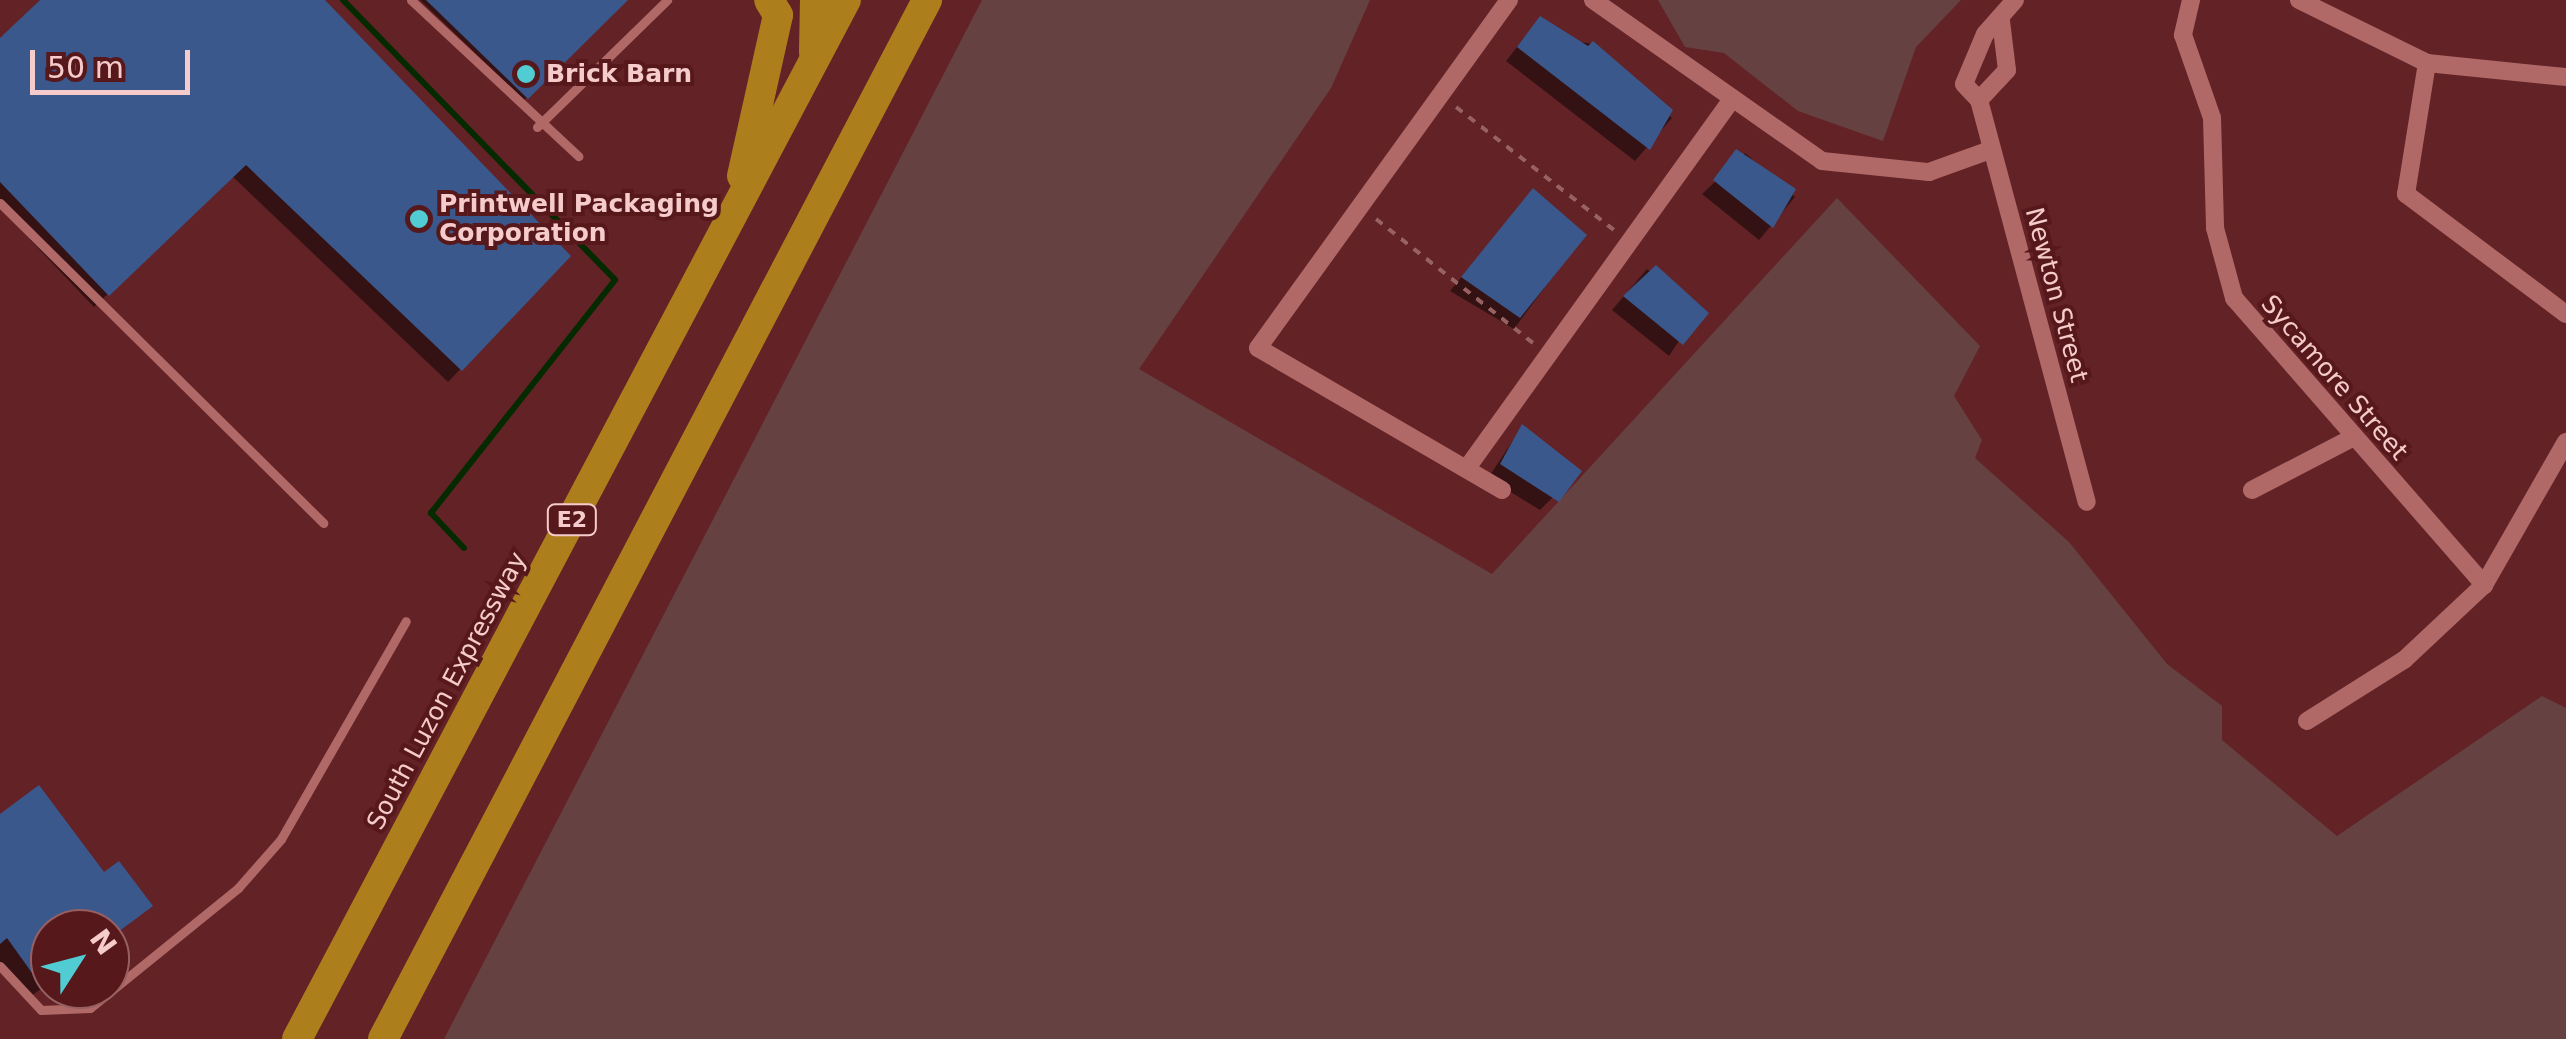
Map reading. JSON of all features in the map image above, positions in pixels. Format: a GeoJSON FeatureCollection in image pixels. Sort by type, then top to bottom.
{"type":"FeatureCollection","features":[{"type":"Feature","properties":{"kind":"highway"},"geometry":{"type":"LineString","coordinates":[[732,219],[778,15],[768,0]]}},
{"type":"Feature","properties":{"kind":"highway"},"geometry":{"type":"LineString","coordinates":[[814,60],[815,0]]}},
{"type":"Feature","properties":{"kind":"highway","name":"South Luzon Expressway"},"geometry":{"type":"LineString","coordinates":[[297,1039],[846,0]]}},
{"type":"Feature","properties":{"kind":"highway"},"geometry":{"type":"LineString","coordinates":[[383,1039],[926,0]]}},
{"type":"Feature","properties":{"kind":"street"},"geometry":{"type":"LineString","coordinates":[[1502,490],[1258,348],[1509,0]]}},
{"type":"Feature","properties":{"kind":"street"},"geometry":{"type":"LineString","coordinates":[[1592,0],[1822,161],[1873,173],[1930,172],[1990,150]]}},
{"type":"Feature","properties":{"kind":"street","name":"Newton Street"},"geometry":{"type":"LineString","coordinates":[[2015,0],[1968,64],[1964,84],[1979,100],[2087,502]]}},
{"type":"Feature","properties":{"kind":"street","name":"Sycamore Street"},"geometry":{"type":"LineString","coordinates":[[2191,0],[2183,35],[2212,118],[2223,274],[2251,326],[2484,585]]}},
{"type":"Feature","properties":{"kind":"street"},"geometry":{"type":"LineString","coordinates":[[2299,0],[2427,63],[2566,77]]}},
{"type":"Feature","properties":{"kind":"street"},"geometry":{"type":"LineString","coordinates":[[1979,100],[2006,70],[2000,21]]}},
{"type":"Feature","properties":{"kind":"street"},"geometry":{"type":"LineString","coordinates":[[2427,63],[2406,194],[2566,314]]}},
{"type":"Feature","properties":{"kind":"street"},"geometry":{"type":"LineString","coordinates":[[1467,468],[1732,99]]}},
{"type":"Feature","properties":{"kind":"street"},"geometry":{"type":"LineString","coordinates":[[2252,490],[2350,439]]}},
{"type":"Feature","properties":{"kind":"street"},"geometry":{"type":"LineString","coordinates":[[2307,721],[2404,660],[2484,585],[2566,442]]}},
{"type":"Feature","properties":{"kind":"lane"},"geometry":{"type":"LineString","coordinates":[[411,0],[537,127],[578,156]]}},
{"type":"Feature","properties":{"kind":"lane"},"geometry":{"type":"LineString","coordinates":[[537,127],[667,0]]}},
{"type":"Feature","properties":{"kind":"lane"},"geometry":{"type":"LineString","coordinates":[[0,203],[323,523]]}},
{"type":"Feature","properties":{"kind":"lane"},"geometry":{"type":"LineString","coordinates":[[0,966],[42,1010],[90,1008],[238,888],[282,839],[406,621]]}},
{"type":"Feature","properties":{"kind":"path"},"geometry":{"type":"LineString","coordinates":[[1440,95],[1628,241]]}},
{"type":"Feature","properties":{"kind":"path"},"geometry":{"type":"LineString","coordinates":[[1360,207],[1548,354]]}},
{"type":"Feature","properties":{"kind":"shaded area"},"geometry":{"type":"Polygon","coordinates":[[[982,0],[1370,0],[1331,88],[1139,369],[1492,574],[1837,198],[1980,346],[1954,396],[1982,440],[1975,458],[2069,542],[2167,664],[2222,706],[2222,740],[2337,836],[2542,696],[2566,708],[2566,1039],[444,1039],[982,0]]]}},
{"type":"Feature","properties":{"kind":"shaded area"},"geometry":{"type":"Polygon","coordinates":[[[1658,0],[1961,0],[1916,47],[1883,141],[1798,111],[1724,53],[1685,47],[1658,0]]]}},
{"type":"Feature","properties":{"kind":"building","name":"Printwell Packaging Corporation"},"geometry":{"type":"Polygon","coordinates":[[[40,0],[325,0],[571,256],[462,371],[246,165],[109,296],[0,182],[0,38],[40,0]]]}},
{"type":"Feature","properties":{"kind":"building","name":"Brick Barn"},"geometry":{"type":"Polygon","coordinates":[[[426,0],[628,0],[528,99],[426,0]]]}},
{"type":"Feature","properties":{"kind":"building"},"geometry":{"type":"Polygon","coordinates":[[[1540,16],[1588,46],[1593,41],[1673,110],[1650,150],[1517,47],[1540,16]]]}},
{"type":"Feature","properties":{"kind":"building"},"geometry":{"type":"Polygon","coordinates":[[[1736,149],[1796,189],[1773,228],[1713,180],[1736,149]]]}},
{"type":"Feature","properties":{"kind":"building"},"geometry":{"type":"Polygon","coordinates":[[[1533,188],[1587,235],[1520,318],[1461,277],[1533,188]]]}},
{"type":"Feature","properties":{"kind":"building"},"geometry":{"type":"Polygon","coordinates":[[[1656,265],[1709,313],[1683,345],[1623,296],[1656,265]]]}},
{"type":"Feature","properties":{"kind":"building"},"geometry":{"type":"Polygon","coordinates":[[[1522,424],[1582,471],[1559,502],[1500,464],[1522,424]]]}},
{"type":"Feature","properties":{"kind":"building"},"geometry":{"type":"Polygon","coordinates":[[[39,785],[104,872],[119,861],[153,906],[130,923],[130,909],[30,909],[30,970],[7,938],[0,944],[0,814],[39,785]]]}},
{"type":"Feature","properties":{"kind":"waterway"},"geometry":{"type":"LineString","coordinates":[[343,0],[615,280],[431,513],[464,548]]}},
{"type":"Feature","properties":{"kind":"place","name":"Brick Barn"},"geometry":{"type":"Point","coordinates":[526,74]}},
{"type":"Feature","properties":{"kind":"place","name":"Printwell Packaging Corporation"},"geometry":{"type":"Point","coordinates":[419,219]}}]}
